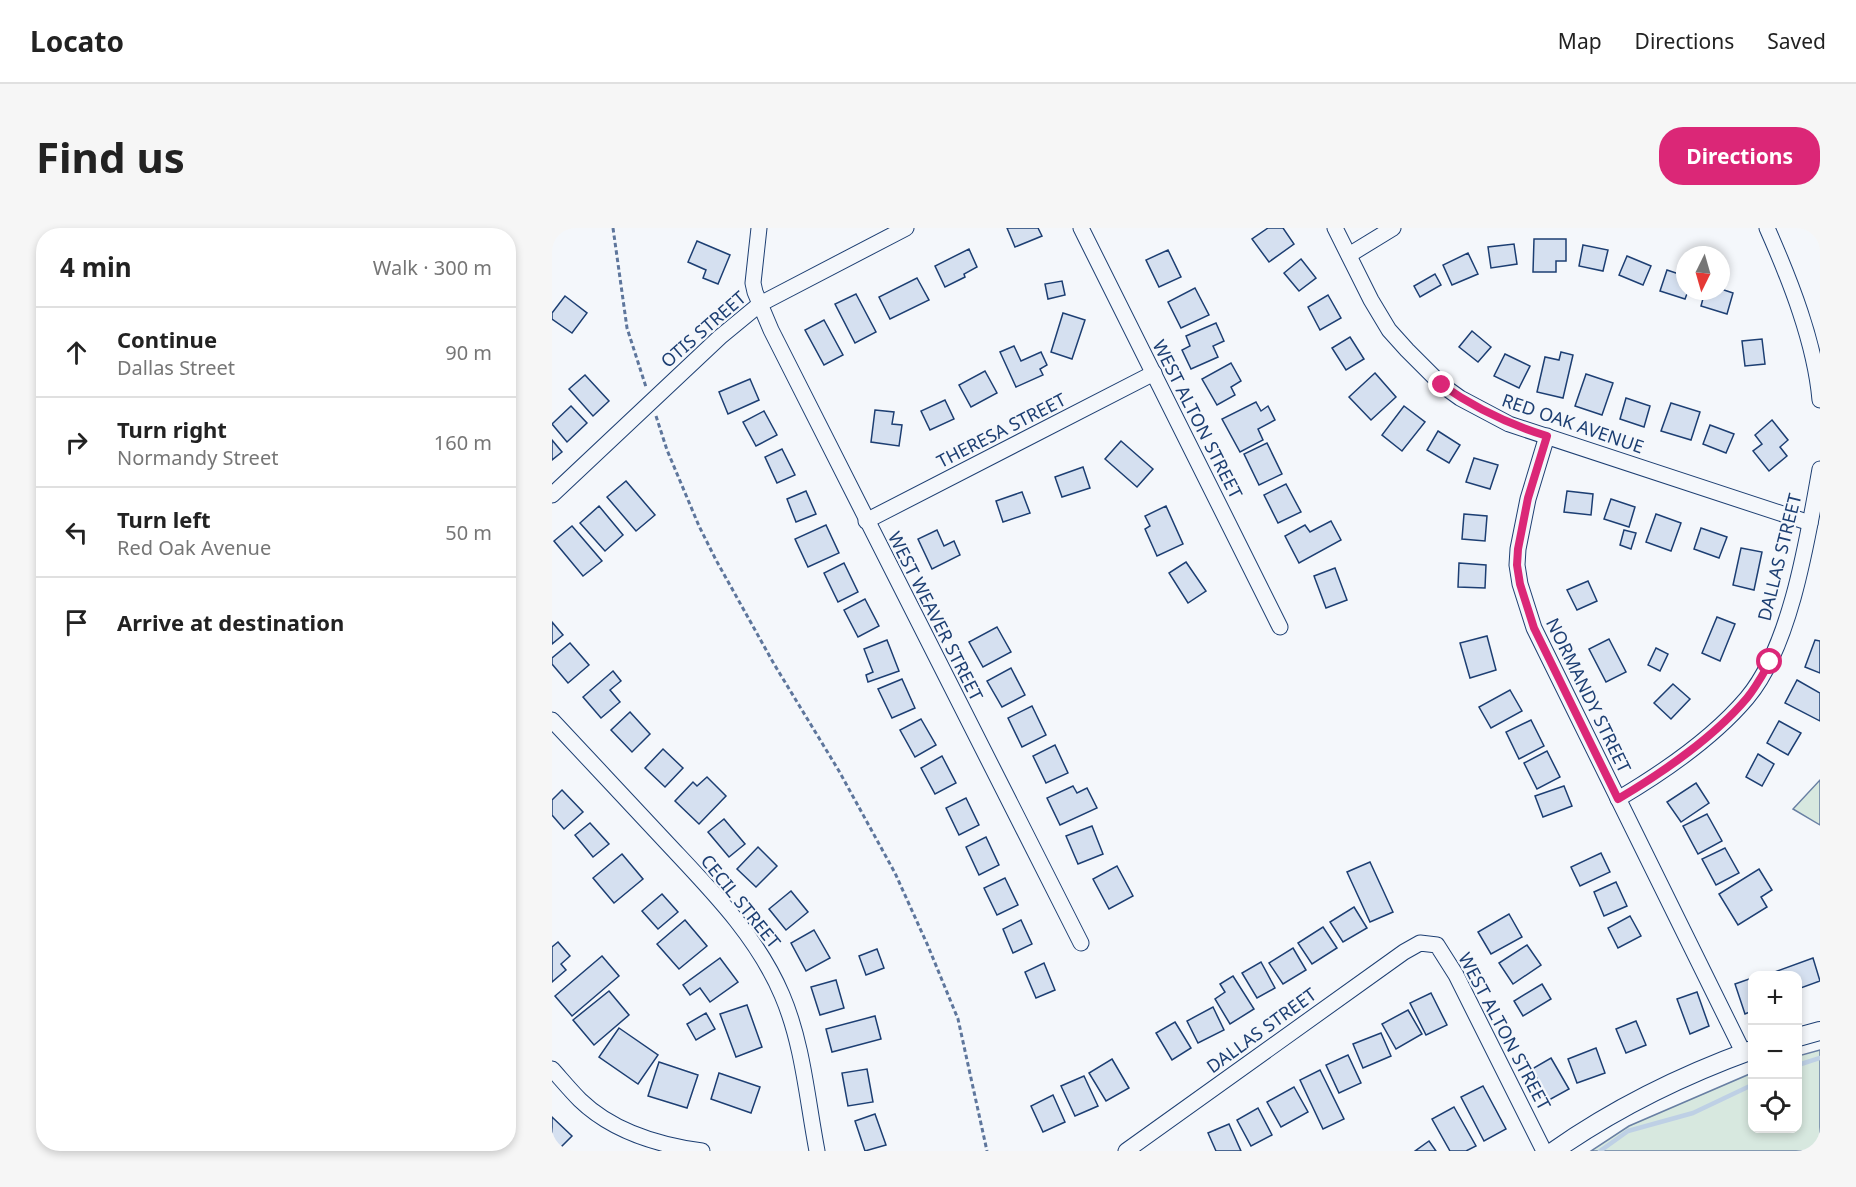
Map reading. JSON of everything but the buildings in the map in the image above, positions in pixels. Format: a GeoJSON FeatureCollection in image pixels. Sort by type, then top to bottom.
{"type":"FeatureCollection","features":[{"type":"Feature","properties":{"kind":"street","name":"WEST WEAVER STREET"},"geometry":{"type":"LineString","coordinates":[[759,228],[753,283],[771,330],[1082,944]]}},
{"type":"Feature","properties":{"kind":"street","name":"OTIS STREET"},"geometry":{"type":"LineString","coordinates":[[552,495],[720,337],[760,304],[906,228]]}},
{"type":"Feature","properties":{"kind":"street","name":"WEST ALTON STREET"},"geometry":{"type":"LineString","coordinates":[[1081,228],[1280,627]]}},
{"type":"Feature","properties":{"kind":"street","name":"RED OAK AVENUE"},"geometry":{"type":"LineString","coordinates":[[1335,228],[1371,300],[1389,330],[1442,385],[1460,398],[1509,424],[1810,523]]}},
{"type":"Feature","properties":{"kind":"street"},"geometry":{"type":"LineString","coordinates":[[1349,255],[1393,228]]}},
{"type":"Feature","properties":{"kind":"street"},"geometry":{"type":"LineString","coordinates":[[1767,228],[1798,303],[1819,384],[1820,400]]}},
{"type":"Feature","properties":{"kind":"street","name":"THERESA STREET"},"geometry":{"type":"LineString","coordinates":[[866,520],[1154,374]]}},
{"type":"Feature","properties":{"kind":"street","name":"NORMANDY STREET"},"geometry":{"type":"LineString","coordinates":[[1547,436],[1528,498],[1518,549],[1517,565],[1520,584],[1534,628],[1618,799],[1748,1052]]}},
{"type":"Feature","properties":{"kind":"street","name":"DALLAS STREET"},"geometry":{"type":"LineString","coordinates":[[1618,799],[1643,784],[1721,725],[1748,697],[1770,662],[1788,612],[1810,523],[1820,469]]}},
{"type":"Feature","properties":{"kind":"street","name":"CECIL STREET"},"geometry":{"type":"LineString","coordinates":[[552,720],[718,898],[751,938],[769,967],[783,998],[799,1052],[815,1151]]}},
{"type":"Feature","properties":{"kind":"street","name":"WEST ALTON STREET"},"geometry":{"type":"LineString","coordinates":[[1419,943],[1437,945],[1456,975],[1544,1151]]}},
{"type":"Feature","properties":{"kind":"street","name":"DALLAS STREET"},"geometry":{"type":"LineString","coordinates":[[1126,1151],[1419,943]]}},
{"type":"Feature","properties":{"kind":"street"},"geometry":{"type":"LineString","coordinates":[[1802,1035],[1820,1031]]}},
{"type":"Feature","properties":{"kind":"street"},"geometry":{"type":"LineString","coordinates":[[1554,1151],[1614,1114],[1659,1090],[1748,1052]]}},
{"type":"Feature","properties":{"kind":"street"},"geometry":{"type":"LineString","coordinates":[[552,1069],[582,1101],[620,1129],[669,1147],[702,1151]]}},
{"type":"Feature","properties":{"kind":"path"},"geometry":{"type":"LineString","coordinates":[[613,228],[627,328],[646,387]]}},
{"type":"Feature","properties":{"kind":"path"},"geometry":{"type":"LineString","coordinates":[[657,419],[699,526],[716,560],[774,664],[839,771],[894,873],[928,946],[958,1019],[987,1151]]}},
{"type":"Feature","properties":{"kind":"shaded area"},"geometry":{"type":"Polygon","coordinates":[[[1820,780],[1820,825],[1793,809],[1820,780]]]}},
{"type":"Feature","properties":{"kind":"shaded area"},"geometry":{"type":"Polygon","coordinates":[[[1820,1050],[1820,1151],[1591,1151],[1629,1126],[1748,1075],[1748,1133],[1802,1133],[1802,1055],[1820,1050]]]}},
{"type":"Feature","properties":{"kind":"waterway"},"geometry":{"type":"LineString","coordinates":[[1802,1064],[1820,1058]]}},
{"type":"Feature","properties":{"kind":"waterway"},"geometry":{"type":"LineString","coordinates":[[1600,1151],[1628,1131],[1693,1113],[1748,1087]]}},
{"type":"Feature","properties":{"kind":"route"},"geometry":{"type":"LineString","coordinates":[[1442,385],[1460,398],[1509,424],[1547,436],[1528,498],[1518,549],[1517,565],[1520,584],[1534,628],[1618,799],[1643,784],[1721,725],[1748,697],[1770,662]]}}]}
